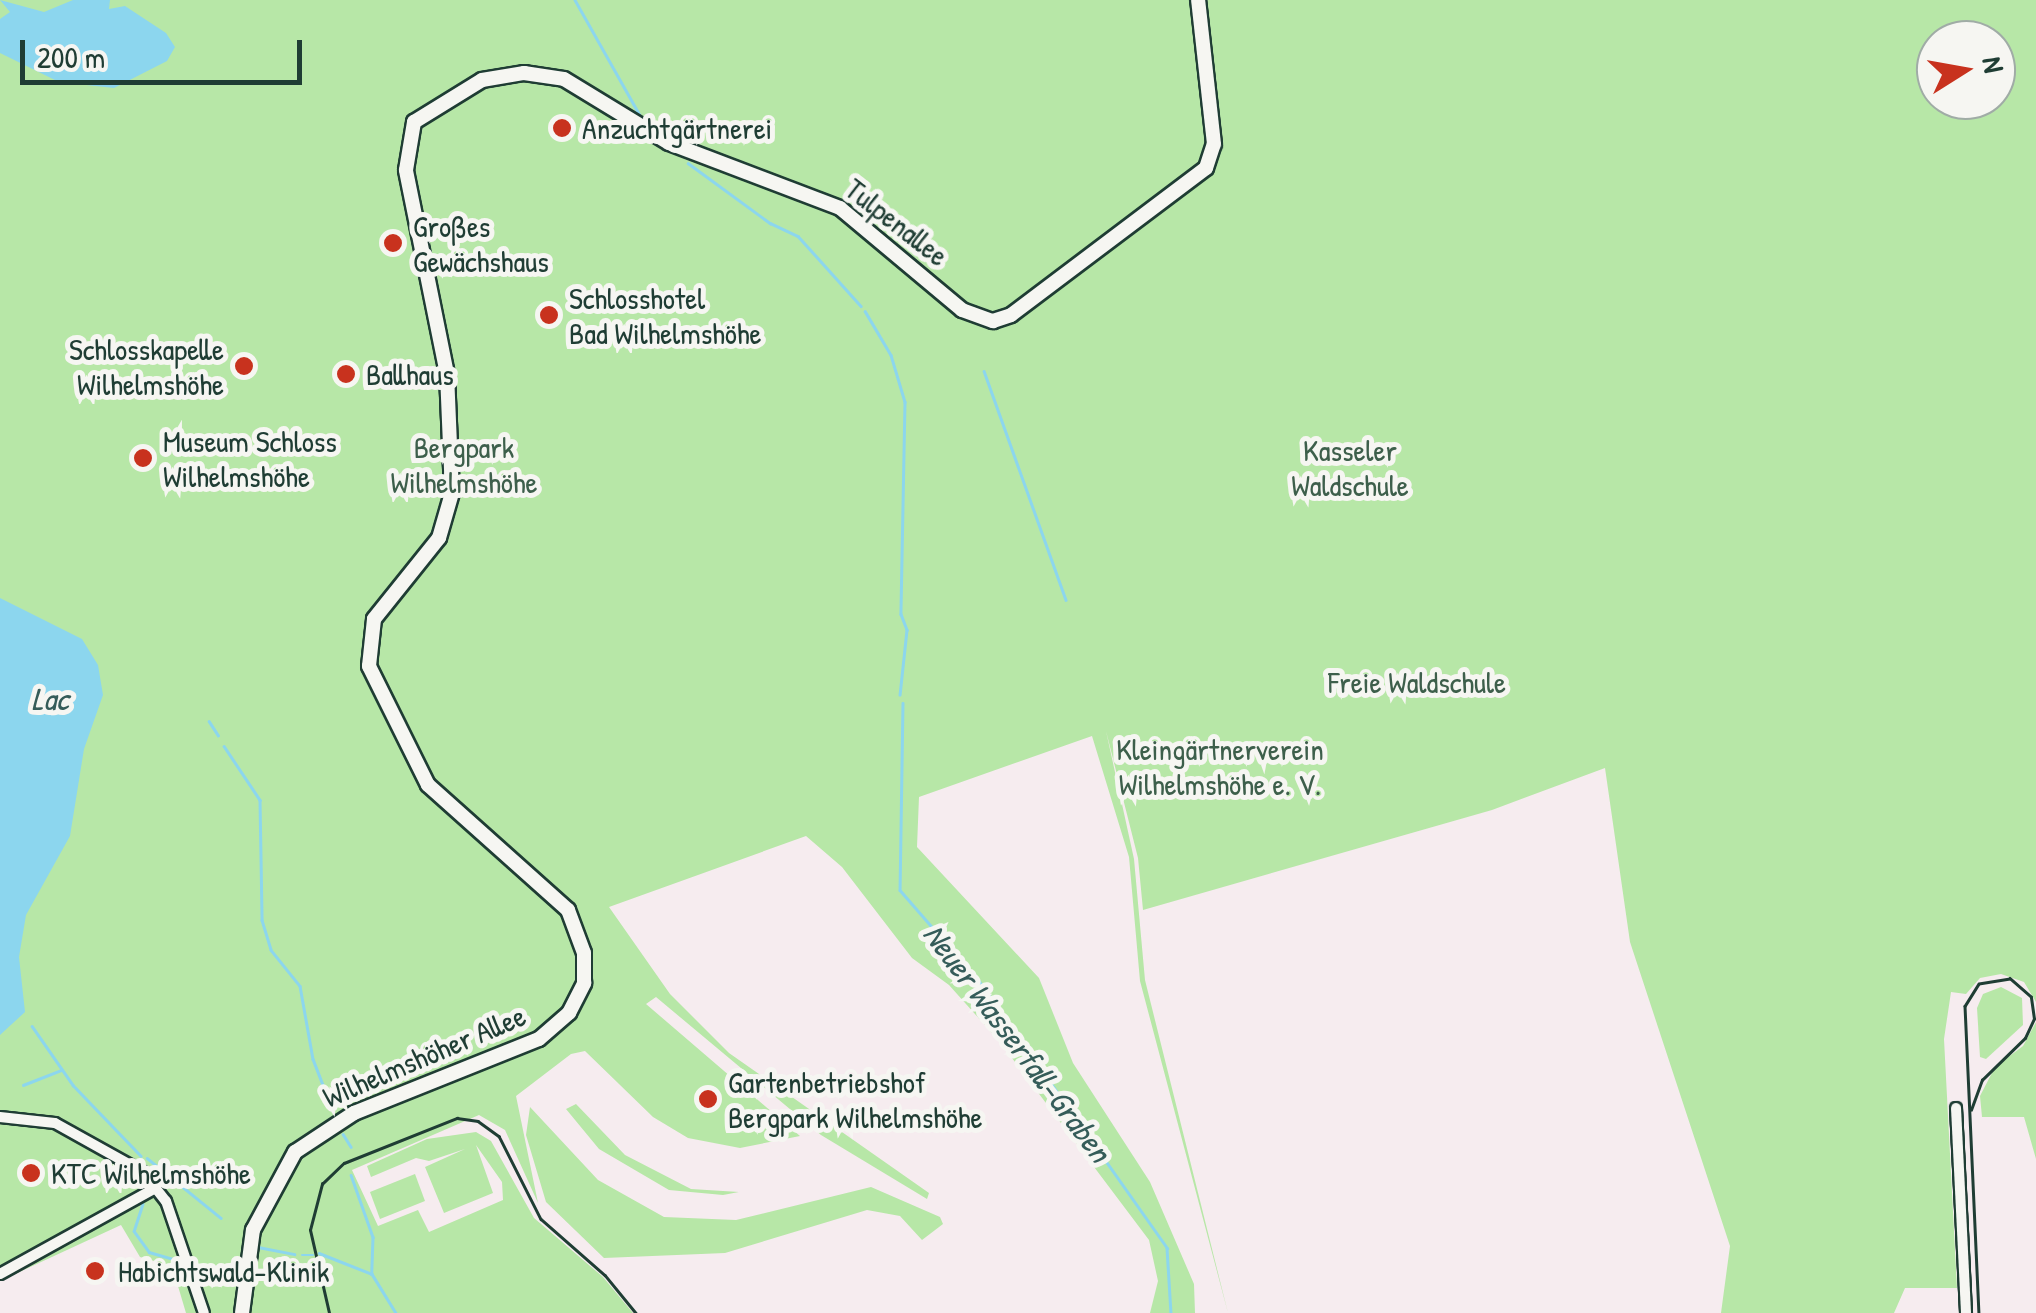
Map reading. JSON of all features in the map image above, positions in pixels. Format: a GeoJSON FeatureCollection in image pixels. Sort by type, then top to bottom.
{"type":"FeatureCollection","features":[{"type":"Feature","properties":{"kind":"main road","name":"Tulpenallee"},"geometry":{"type":"LineString","coordinates":[[406,170],[414,122],[437,103],[498,76],[554,76],[669,143],[840,208],[962,310],[994,321],[1011,315],[1206,168],[1213,127],[1198,0]]}},
{"type":"Feature","properties":{"kind":"main road","name":"Wilhelmshöher Allee"},"geometry":{"type":"LineString","coordinates":[[242,1313],[253,1230],[295,1152],[354,1113],[539,1039],[570,1014],[584,983],[584,953],[568,910],[428,786],[369,666],[374,618],[439,538],[452,494],[449,386],[406,170]]}},
{"type":"Feature","properties":{"kind":"street"},"geometry":{"type":"LineString","coordinates":[[1956,1108],[1966,1313]]}},
{"type":"Feature","properties":{"kind":"street"},"geometry":{"type":"LineString","coordinates":[[0,1118],[55,1123],[128,1162],[156,1188],[177,1226],[204,1313]]}},
{"type":"Feature","properties":{"kind":"street"},"geometry":{"type":"LineString","coordinates":[[0,1274],[156,1188]]}},
{"type":"Feature","properties":{"kind":"green space","name":"Bergpark Wilhelmshöhe"},"geometry":{"type":"Polygon","coordinates":[[[0,0],[2036,0],[2036,1002],[2024,982],[2001,974],[1980,978],[1966,994],[1951,992],[1944,1039],[1957,1288],[1905,1288],[1894,1313],[1721,1313],[1730,1246],[1630,942],[1605,768],[1492,810],[1143,910],[1138,858],[1106,731],[1134,859],[1145,980],[1228,1313],[1140,981],[1129,857],[1092,736],[919,797],[917,847],[1039,978],[1073,1063],[1150,1182],[1194,1284],[1195,1313],[1150,1313],[1158,1281],[1149,1240],[1000,1042],[949,985],[912,958],[842,867],[806,836],[609,907],[670,994],[729,1053],[929,1193],[927,1199],[821,1135],[656,997],[646,1004],[800,1136],[740,1148],[688,1138],[653,1117],[585,1051],[571,1054],[516,1096],[538,1203],[505,1130],[479,1115],[352,1170],[378,1226],[418,1210],[429,1232],[503,1200],[502,1182],[476,1145],[493,1193],[444,1213],[425,1167],[465,1149],[429,1161],[416,1158],[371,1177],[367,1166],[427,1139],[476,1132],[491,1141],[534,1218],[603,1277],[633,1313],[186,1313],[172,1266],[140,1257],[121,1225],[0,1281],[0,0]]]}},
{"type":"Feature","properties":{"kind":"green space"},"geometry":{"type":"Polygon","coordinates":[[[2001,987],[2022,998],[2023,1025],[1986,1059],[1980,1057],[1977,1008],[1983,994],[2001,987]]]}},
{"type":"Feature","properties":{"kind":"green space"},"geometry":{"type":"Polygon","coordinates":[[[2036,1022],[2036,1159],[2024,1117],[1982,1117],[1980,1096],[1995,1067],[2023,1046],[2036,1022]]]}},
{"type":"Feature","properties":{"kind":"green space"},"geometry":{"type":"Polygon","coordinates":[[[576,1104],[625,1155],[691,1189],[739,1192],[723,1195],[669,1190],[599,1149],[566,1109],[576,1104]]]}},
{"type":"Feature","properties":{"kind":"green space"},"geometry":{"type":"Polygon","coordinates":[[[530,1107],[598,1180],[664,1217],[736,1220],[871,1187],[940,1217],[943,1224],[922,1240],[900,1216],[867,1210],[725,1253],[604,1258],[546,1202],[526,1135],[530,1107]]]}},
{"type":"Feature","properties":{"kind":"green space"},"geometry":{"type":"Polygon","coordinates":[[[415,1174],[425,1201],[380,1219],[370,1192],[415,1174]]]}},
{"type":"Feature","properties":{"kind":"water"},"geometry":{"type":"Polygon","coordinates":[[[0,0],[44,12],[73,0],[110,0],[109,9],[125,6],[166,33],[175,47],[167,61],[114,88],[59,82],[0,53],[0,19],[10,12],[0,0]]]}},
{"type":"Feature","properties":{"kind":"water","name":"Lac"},"geometry":{"type":"Polygon","coordinates":[[[0,598],[82,639],[98,665],[103,695],[84,749],[70,836],[26,915],[19,957],[25,1012],[0,1035],[0,598]]]}},
{"type":"Feature","properties":{"kind":"waterway"},"geometry":{"type":"LineString","coordinates":[[575,0],[641,117]]}},
{"type":"Feature","properties":{"kind":"waterway","name":"Neuer Wasserfall-Graben"},"geometry":{"type":"LineString","coordinates":[[688,163],[770,223],[798,236],[861,306]]}},
{"type":"Feature","properties":{"kind":"waterway","name":"Neuer Wasserfall-Graben"},"geometry":{"type":"LineString","coordinates":[[865,311],[891,355],[905,402],[901,614],[907,630],[900,695]]}},
{"type":"Feature","properties":{"kind":"waterway"},"geometry":{"type":"LineString","coordinates":[[984,371],[1066,600]]}},
{"type":"Feature","properties":{"kind":"waterway","name":"Neuer Wasserfall-Graben"},"geometry":{"type":"LineString","coordinates":[[903,703],[900,890],[979,981],[1167,1248],[1171,1313]]}},
{"type":"Feature","properties":{"kind":"waterway"},"geometry":{"type":"LineString","coordinates":[[209,721],[218,735]]}},
{"type":"Feature","properties":{"kind":"waterway"},"geometry":{"type":"LineString","coordinates":[[224,746],[260,800],[262,920],[271,950],[300,986],[313,1059],[330,1103]]}},
{"type":"Feature","properties":{"kind":"waterway"},"geometry":{"type":"LineString","coordinates":[[32,1026],[73,1085],[141,1156]]}},
{"type":"Feature","properties":{"kind":"waterway"},"geometry":{"type":"LineString","coordinates":[[23,1085],[61,1070]]}},
{"type":"Feature","properties":{"kind":"waterway"},"geometry":{"type":"LineString","coordinates":[[343,1134],[351,1147]]}},
{"type":"Feature","properties":{"kind":"waterway"},"geometry":{"type":"LineString","coordinates":[[147,1158],[221,1218]]}},
{"type":"Feature","properties":{"kind":"waterway"},"geometry":{"type":"LineString","coordinates":[[351,1175],[373,1237],[372,1274]]}},
{"type":"Feature","properties":{"kind":"waterway"},"geometry":{"type":"LineString","coordinates":[[143,1204],[134,1231],[149,1252],[177,1260]]}},
{"type":"Feature","properties":{"kind":"waterway"},"geometry":{"type":"LineString","coordinates":[[258,1247],[294,1254]]}},
{"type":"Feature","properties":{"kind":"waterway"},"geometry":{"type":"LineString","coordinates":[[319,1253],[372,1274],[396,1313]]}},
{"type":"Feature","properties":{"kind":"waterway"},"geometry":{"type":"LineString","coordinates":[[302,1255],[313,1255]]}},
{"type":"Feature","properties":{"kind":"tram line"},"geometry":{"type":"LineString","coordinates":[[1971,1110],[1982,1080],[2025,1038],[2034,1019],[2031,997],[2010,979],[1979,984],[1965,1006],[1979,1313]]}},
{"type":"Feature","properties":{"kind":"tram line"},"geometry":{"type":"LineString","coordinates":[[329,1313],[310,1230],[322,1184],[344,1163],[457,1118],[478,1121],[499,1136],[541,1219],[605,1275],[636,1313]]}},
{"type":"Feature","properties":{"kind":"place","name":"Anzuchtgärtnerei"},"geometry":{"type":"Point","coordinates":[562,128]}},
{"type":"Feature","properties":{"kind":"place","name":"Großes Gewächshaus"},"geometry":{"type":"Point","coordinates":[393,243]}},
{"type":"Feature","properties":{"kind":"place","name":"Schlosshotel Bad Wilhelmshöhe"},"geometry":{"type":"Point","coordinates":[549,315]}},
{"type":"Feature","properties":{"kind":"place","name":"Schlosskapelle Wilhelmshöhe"},"geometry":{"type":"Point","coordinates":[244,366]}},
{"type":"Feature","properties":{"kind":"place","name":"Ballhaus"},"geometry":{"type":"Point","coordinates":[346,374]}},
{"type":"Feature","properties":{"kind":"place","name":"Museum Schloss Wilhelmshöhe"},"geometry":{"type":"Point","coordinates":[143,458]}},
{"type":"Feature","properties":{"kind":"place","name":"Gartenbetriebshof Bergpark Wilhelmshöhe"},"geometry":{"type":"Point","coordinates":[708,1099]}},
{"type":"Feature","properties":{"kind":"place","name":"KTC Wilhelmshöhe"},"geometry":{"type":"Point","coordinates":[31,1173]}},
{"type":"Feature","properties":{"kind":"place","name":"Habichtswald-Klinik"},"geometry":{"type":"Point","coordinates":[95,1271]}},
{"type":"Feature","properties":{"kind":"park label","name":"Kasseler Waldschule"},"geometry":{"type":"Point","coordinates":[1350,467]}},
{"type":"Feature","properties":{"kind":"park label","name":"Freie Waldschule"},"geometry":{"type":"Point","coordinates":[1417,682]}},
{"type":"Feature","properties":{"kind":"park label","name":"Kleingärtnerverein Wilhelmshöhe e. V."},"geometry":{"type":"Point","coordinates":[1220,766]}}]}
